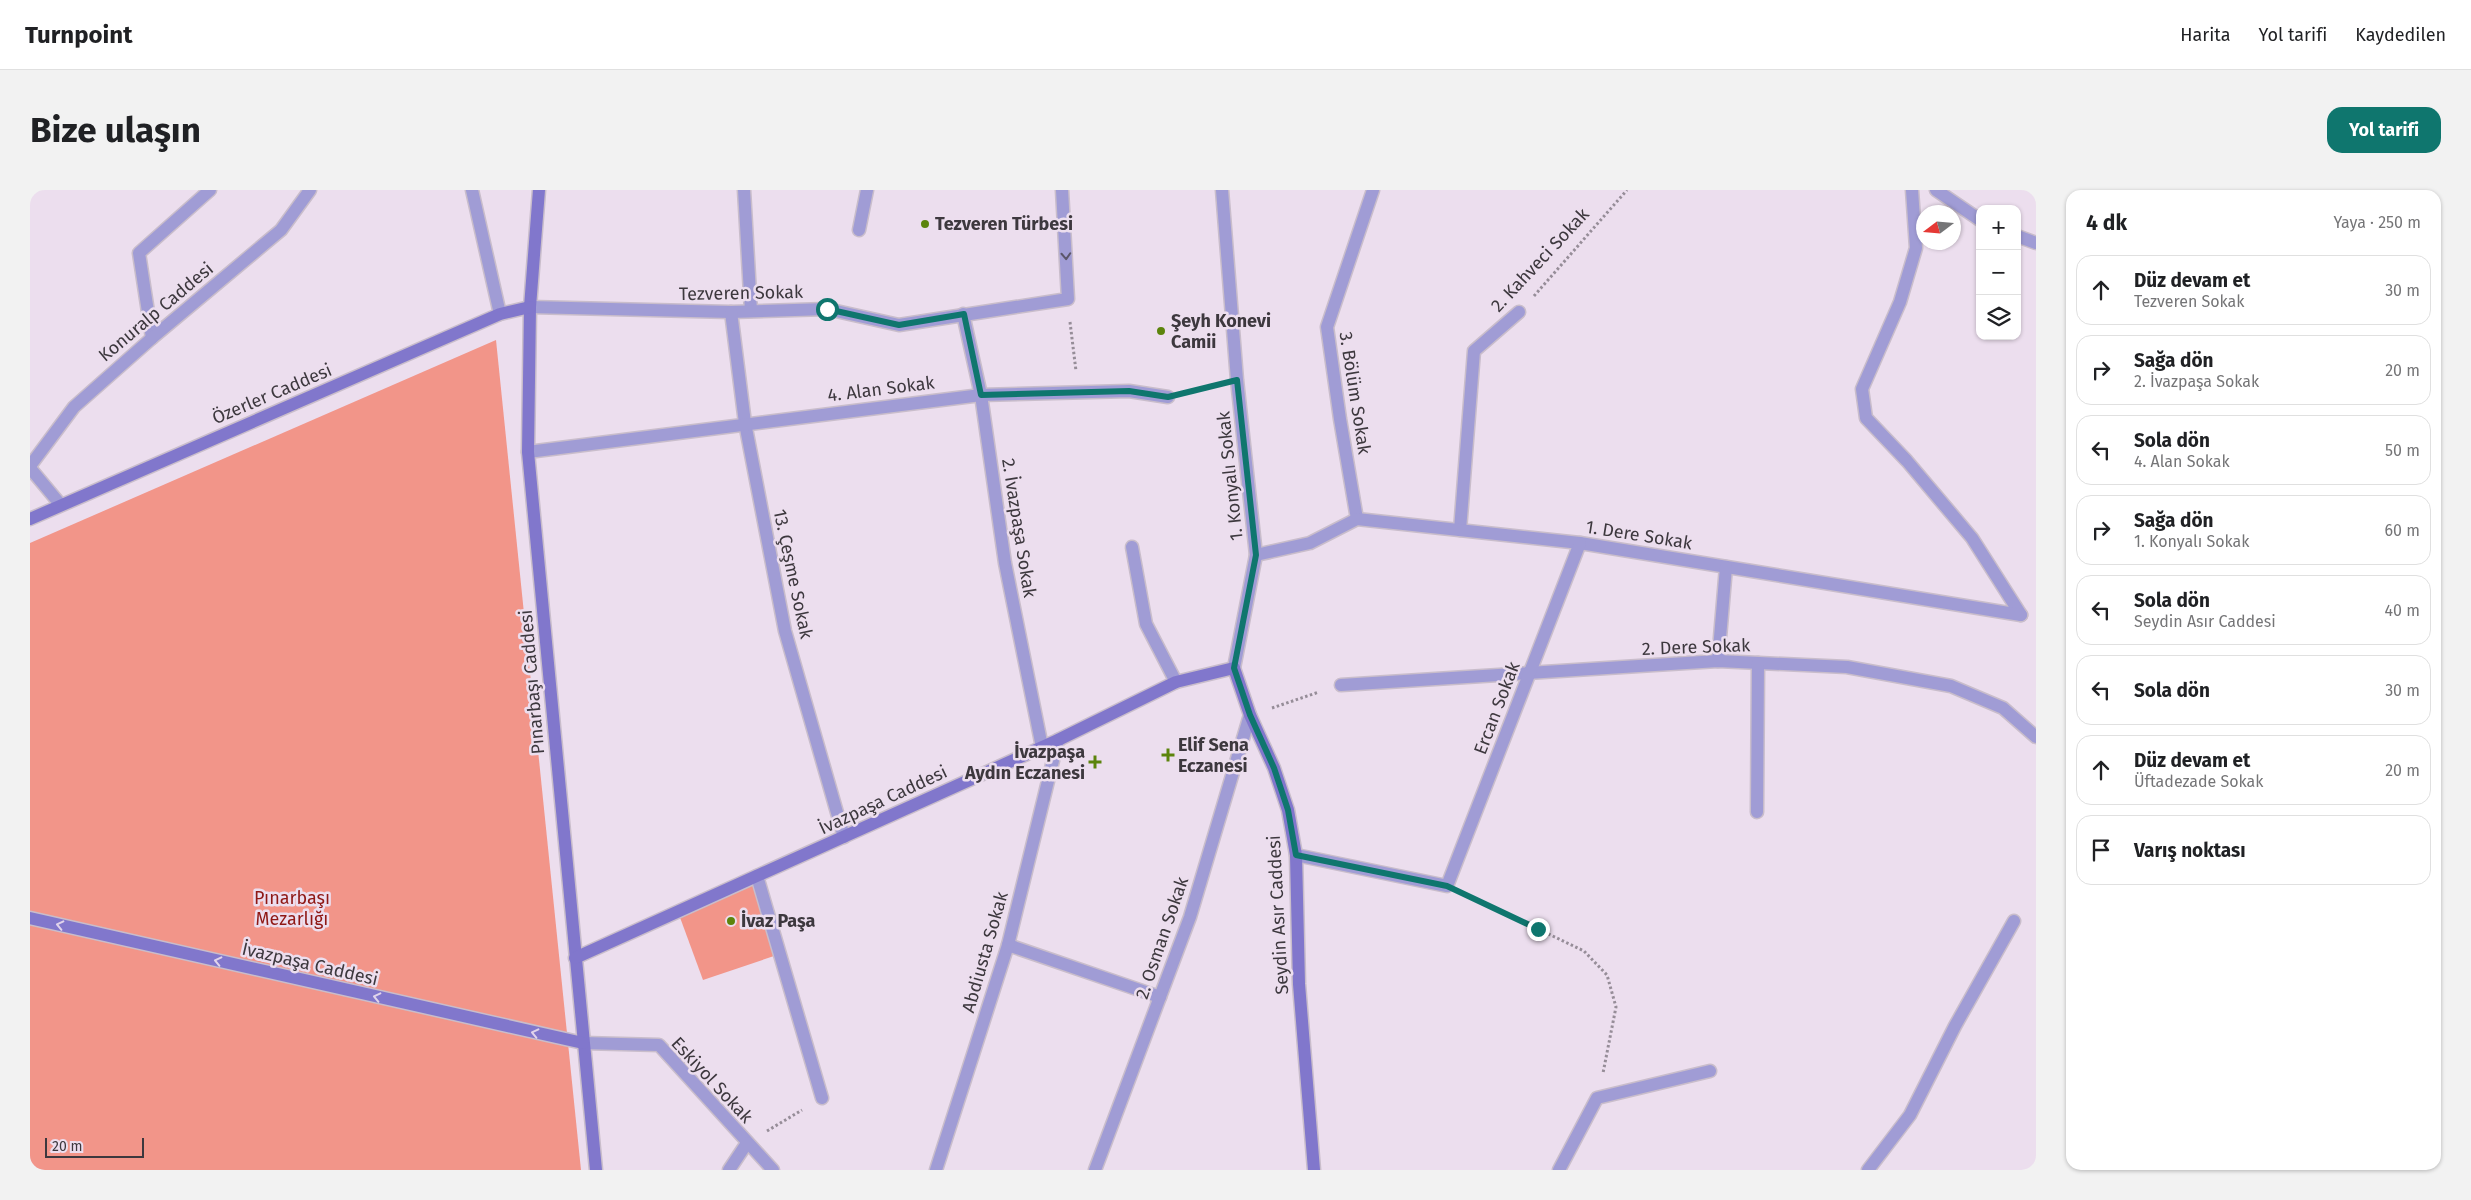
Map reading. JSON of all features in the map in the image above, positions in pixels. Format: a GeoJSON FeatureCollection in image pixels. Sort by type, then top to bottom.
{"type":"FeatureCollection","features":[{"type":"Feature","properties":{"kind":"main road","name":"Pınarbaşı Caddesi"},"geometry":{"type":"LineString","coordinates":[[539,190],[530,307],[528,452],[596,1170]]}},
{"type":"Feature","properties":{"kind":"main road","name":"Özerler Caddesi"},"geometry":{"type":"LineString","coordinates":[[30,519],[60,504],[500,314],[530,307]]}},
{"type":"Feature","properties":{"kind":"main road","name":"İvazpaşa Caddesi"},"geometry":{"type":"LineString","coordinates":[[575,958],[1058,740],[1176,682],[1234,668]]}},
{"type":"Feature","properties":{"kind":"main road","name":"Seydin Asır Caddesi"},"geometry":{"type":"LineString","coordinates":[[1234,668],[1250,715],[1274,768],[1282,793],[1296,855],[1299,984],[1314,1170]]}},
{"type":"Feature","properties":{"kind":"main road","name":"İvazpaşa Caddesi"},"geometry":{"type":"LineString","coordinates":[[30,918],[583,1043]]}},
{"type":"Feature","properties":{"kind":"street"},"geometry":{"type":"LineString","coordinates":[[152,338],[139,253],[210,190]]}},
{"type":"Feature","properties":{"kind":"street","name":"Konuralp Caddesi"},"geometry":{"type":"LineString","coordinates":[[30,467],[74,407],[152,338],[281,230],[310,190]]}},
{"type":"Feature","properties":{"kind":"street"},"geometry":{"type":"LineString","coordinates":[[472,190],[500,314]]}},
{"type":"Feature","properties":{"kind":"street"},"geometry":{"type":"LineString","coordinates":[[744,190],[751,311]]}},
{"type":"Feature","properties":{"kind":"street"},"geometry":{"type":"LineString","coordinates":[[859,230],[867,190]]}},
{"type":"Feature","properties":{"kind":"street","name":"Tezveren Sokak"},"geometry":{"type":"LineString","coordinates":[[530,307],[732,312],[827,309],[899,325],[1068,299],[1062,190]]}},
{"type":"Feature","properties":{"kind":"street","name":"1. Konyalı Sokak"},"geometry":{"type":"LineString","coordinates":[[1222,190],[1237,380],[1256,555],[1234,668]]}},
{"type":"Feature","properties":{"kind":"street","name":"3. Bölüm Sokak"},"geometry":{"type":"LineString","coordinates":[[1357,519],[1340,420],[1327,327],[1373,190]]}},
{"type":"Feature","properties":{"kind":"street","name":"1. Dere Sokak"},"geometry":{"type":"LineString","coordinates":[[1357,519],[1580,543],[2022,614],[1972,538],[1907,462],[1866,418],[1862,389],[1900,302],[1916,248],[1912,190]]}},
{"type":"Feature","properties":{"kind":"street"},"geometry":{"type":"LineString","coordinates":[[1936,190],[1976,217]]}},
{"type":"Feature","properties":{"kind":"street"},"geometry":{"type":"LineString","coordinates":[[2021,237],[2036,243]]}},
{"type":"Feature","properties":{"kind":"street","name":"13. Çeşme Sokak"},"geometry":{"type":"LineString","coordinates":[[732,312],[745,423],[785,630],[844,837]]}},
{"type":"Feature","properties":{"kind":"street","name":"2. Kahveci Sokak"},"geometry":{"type":"LineString","coordinates":[[1460,530],[1474,351],[1520,312]]}},
{"type":"Feature","properties":{"kind":"street","name":"2. İvazpaşa Sokak"},"geometry":{"type":"LineString","coordinates":[[964,314],[981,395],[1005,563],[1042,747]]}},
{"type":"Feature","properties":{"kind":"street","name":"4. Alan Sokak"},"geometry":{"type":"LineString","coordinates":[[528,452],[745,423],[981,395],[1129,391],[1168,397]]}},
{"type":"Feature","properties":{"kind":"street"},"geometry":{"type":"LineString","coordinates":[[30,467],[60,504]]}},
{"type":"Feature","properties":{"kind":"street"},"geometry":{"type":"LineString","coordinates":[[1256,555],[1310,543],[1357,519]]}},
{"type":"Feature","properties":{"kind":"street","name":"Ercan Sokak"},"geometry":{"type":"LineString","coordinates":[[1447,886],[1580,543]]}},
{"type":"Feature","properties":{"kind":"street"},"geometry":{"type":"LineString","coordinates":[[1132,547],[1146,624],[1176,682]]}},
{"type":"Feature","properties":{"kind":"street"},"geometry":{"type":"LineString","coordinates":[[1718,661],[1726,567]]}},
{"type":"Feature","properties":{"kind":"street","name":"2. Dere Sokak"},"geometry":{"type":"LineString","coordinates":[[1341,685],[1718,661],[1847,667],[1952,686],[2003,708],[2036,737]]}},
{"type":"Feature","properties":{"kind":"street"},"geometry":{"type":"LineString","coordinates":[[1757,812],[1758,662]]}},
{"type":"Feature","properties":{"kind":"street","name":"2. Osman Sokak"},"geometry":{"type":"LineString","coordinates":[[1095,1170],[1190,917],[1250,715]]}},
{"type":"Feature","properties":{"kind":"street","name":"Abdiusta Sokak"},"geometry":{"type":"LineString","coordinates":[[936,1170],[1008,945],[1058,740]]}},
{"type":"Feature","properties":{"kind":"street"},"geometry":{"type":"LineString","coordinates":[[1296,855],[1447,886]]}},
{"type":"Feature","properties":{"kind":"street"},"geometry":{"type":"LineString","coordinates":[[757,876],[822,1098]]}},
{"type":"Feature","properties":{"kind":"street"},"geometry":{"type":"LineString","coordinates":[[1868,1170],[1910,1115],[1954,1026],[2014,921]]}},
{"type":"Feature","properties":{"kind":"street"},"geometry":{"type":"LineString","coordinates":[[1008,945],[1160,997]]}},
{"type":"Feature","properties":{"kind":"street","name":"Eskiyol Sokak"},"geometry":{"type":"LineString","coordinates":[[583,1043],[659,1045],[773,1170]]}},
{"type":"Feature","properties":{"kind":"street"},"geometry":{"type":"LineString","coordinates":[[1559,1170],[1597,1098],[1710,1070]]}},
{"type":"Feature","properties":{"kind":"street"},"geometry":{"type":"LineString","coordinates":[[729,1170],[747,1143]]}},
{"type":"Feature","properties":{"kind":"path","name":"2. Kahveci Sokak"},"geometry":{"type":"LineString","coordinates":[[1520,312],[1627,190]]}},
{"type":"Feature","properties":{"kind":"path"},"geometry":{"type":"LineString","coordinates":[[1071,327],[1078,392]]}},
{"type":"Feature","properties":{"kind":"path"},"geometry":{"type":"LineString","coordinates":[[1168,397],[1237,380]]}},
{"type":"Feature","properties":{"kind":"path"},"geometry":{"type":"LineString","coordinates":[[1250,715],[1341,685]]}},
{"type":"Feature","properties":{"kind":"path"},"geometry":{"type":"LineString","coordinates":[[1447,886],[1584,951],[1607,975],[1616,1007],[1597,1098]]}},
{"type":"Feature","properties":{"kind":"path"},"geometry":{"type":"LineString","coordinates":[[747,1143],[822,1098]]}},
{"type":"Feature","properties":{"kind":"green space","name":"Pınarbaşı Mezarlığı"},"geometry":{"type":"Polygon","coordinates":[[[496,340],[581,1170],[30,1170],[30,543],[496,340]]]}},
{"type":"Feature","properties":{"kind":"green space"},"geometry":{"type":"Polygon","coordinates":[[[757,876],[780,954],[703,980],[678,912],[757,876]]]}},
{"type":"Feature","properties":{"kind":"place","name":"Tezveren Türbesi"},"geometry":{"type":"Point","coordinates":[925,224]}},
{"type":"Feature","properties":{"kind":"place","name":"Şeyh Konevi Camii"},"geometry":{"type":"Point","coordinates":[1161,331]}},
{"type":"Feature","properties":{"kind":"place","name":"Elif Sena Eczanesi"},"geometry":{"type":"Point","coordinates":[1168,755]}},
{"type":"Feature","properties":{"kind":"place","name":"İvazpaşa Aydın Eczanesi"},"geometry":{"type":"Point","coordinates":[1095,762]}},
{"type":"Feature","properties":{"kind":"place","name":"İvaz Paşa"},"geometry":{"type":"Point","coordinates":[731,921]}},
{"type":"Feature","properties":{"kind":"route"},"geometry":{"type":"LineString","coordinates":[[827,309],[899,325],[964,314],[981,395],[1129,391],[1168,397],[1237,380],[1256,555],[1234,668],[1250,715],[1274,768],[1288,810],[1296,855],[1447,886],[1538,929]]}}]}
